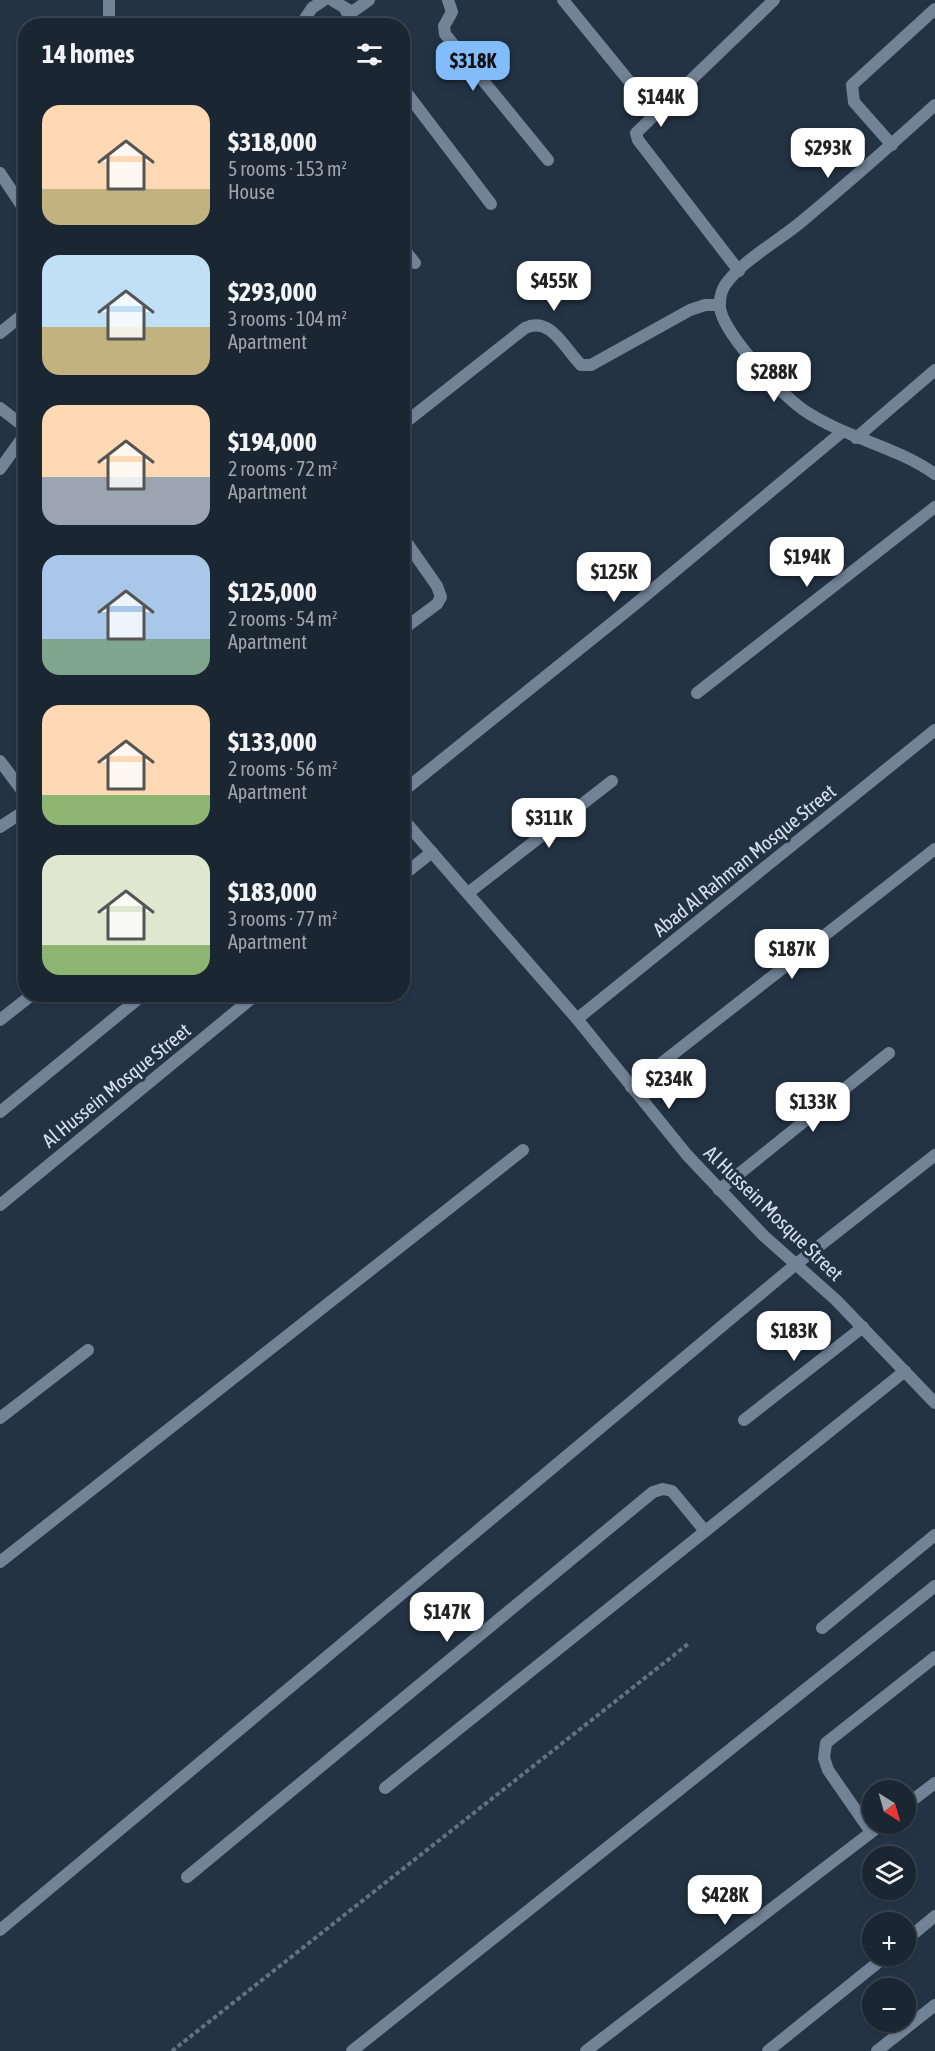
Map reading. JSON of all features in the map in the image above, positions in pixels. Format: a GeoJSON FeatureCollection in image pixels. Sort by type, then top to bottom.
{"type":"FeatureCollection","features":[{"type":"Feature","properties":{"kind":"street"},"geometry":{"type":"LineString","coordinates":[[109,18],[110,0]]}},
{"type":"Feature","properties":{"kind":"street"},"geometry":{"type":"LineString","coordinates":[[305,18],[312,8],[324,0]]}},
{"type":"Feature","properties":{"kind":"street"},"geometry":{"type":"LineString","coordinates":[[332,0],[352,12],[369,0]]}},
{"type":"Feature","properties":{"kind":"street"},"geometry":{"type":"LineString","coordinates":[[448,0],[452,12],[444,26],[445,34],[548,160]]}},
{"type":"Feature","properties":{"kind":"street"},"geometry":{"type":"LineString","coordinates":[[563,0],[655,113]]}},
{"type":"Feature","properties":{"kind":"street"},"geometry":{"type":"LineString","coordinates":[[739,271],[638,140],[636,133],[774,0]]}},
{"type":"Feature","properties":{"kind":"street"},"geometry":{"type":"LineString","coordinates":[[892,144],[854,102],[852,85],[935,9]]}},
{"type":"Feature","properties":{"kind":"street"},"geometry":{"type":"LineString","coordinates":[[346,10],[351,18]]}},
{"type":"Feature","properties":{"kind":"street"},"geometry":{"type":"LineString","coordinates":[[410,98],[491,204]]}},
{"type":"Feature","properties":{"kind":"street"},"geometry":{"type":"LineString","coordinates":[[935,105],[892,144],[739,271],[723,287],[719,305],[724,320],[754,364],[803,410],[842,432],[914,459],[935,474]]}},
{"type":"Feature","properties":{"kind":"street"},"geometry":{"type":"LineString","coordinates":[[0,173],[18,200]]}},
{"type":"Feature","properties":{"kind":"street"},"geometry":{"type":"LineString","coordinates":[[410,257],[415,263]]}},
{"type":"Feature","properties":{"kind":"street"},"geometry":{"type":"LineString","coordinates":[[410,419],[525,328],[536,323],[547,326],[581,364],[591,365],[690,310],[705,305],[719,305]]}},
{"type":"Feature","properties":{"kind":"street"},"geometry":{"type":"LineString","coordinates":[[0,333],[18,318]]}},
{"type":"Feature","properties":{"kind":"street"},"geometry":{"type":"LineString","coordinates":[[856,438],[935,370]]}},
{"type":"Feature","properties":{"kind":"street"},"geometry":{"type":"LineString","coordinates":[[0,408],[18,422]]}},
{"type":"Feature","properties":{"kind":"street"},"geometry":{"type":"LineString","coordinates":[[410,786],[633,606],[842,432]]}},
{"type":"Feature","properties":{"kind":"street"},"geometry":{"type":"LineString","coordinates":[[0,469],[18,445]]}},
{"type":"Feature","properties":{"kind":"street"},"geometry":{"type":"LineString","coordinates":[[697,693],[935,507]]}},
{"type":"Feature","properties":{"kind":"street"},"geometry":{"type":"LineString","coordinates":[[410,547],[437,586],[441,597],[437,604],[410,624]]}},
{"type":"Feature","properties":{"kind":"street","name":"Abad Al Rahman Mosque Street"},"geometry":{"type":"LineString","coordinates":[[577,1019],[935,730]]}},
{"type":"Feature","properties":{"kind":"street"},"geometry":{"type":"LineString","coordinates":[[0,761],[18,785]]}},
{"type":"Feature","properties":{"kind":"street"},"geometry":{"type":"LineString","coordinates":[[468,893],[612,781]]}},
{"type":"Feature","properties":{"kind":"street"},"geometry":{"type":"LineString","coordinates":[[0,827],[18,815]]}},
{"type":"Feature","properties":{"kind":"street","name":"Al Hussein Mosque Street"},"geometry":{"type":"LineString","coordinates":[[410,827],[577,1019],[687,1155],[719,1190],[862,1327],[935,1403]]}},
{"type":"Feature","properties":{"kind":"street"},"geometry":{"type":"LineString","coordinates":[[631,1087],[935,849]]}},
{"type":"Feature","properties":{"kind":"street"},"geometry":{"type":"LineString","coordinates":[[410,870],[432,852]]}},
{"type":"Feature","properties":{"kind":"street"},"geometry":{"type":"LineString","coordinates":[[0,1020],[23,1002]]}},
{"type":"Feature","properties":{"kind":"street"},"geometry":{"type":"LineString","coordinates":[[0,1112],[134,1002]]}},
{"type":"Feature","properties":{"kind":"street","name":"Al Hussein Mosque Street"},"geometry":{"type":"LineString","coordinates":[[0,1205],[247,1002]]}},
{"type":"Feature","properties":{"kind":"street"},"geometry":{"type":"LineString","coordinates":[[719,1190],[889,1053]]}},
{"type":"Feature","properties":{"kind":"street"},"geometry":{"type":"LineString","coordinates":[[0,1562],[523,1150]]}},
{"type":"Feature","properties":{"kind":"street"},"geometry":{"type":"LineString","coordinates":[[0,1930],[795,1265],[935,1155]]}},
{"type":"Feature","properties":{"kind":"street"},"geometry":{"type":"LineString","coordinates":[[744,1420],[862,1327]]}},
{"type":"Feature","properties":{"kind":"street"},"geometry":{"type":"LineString","coordinates":[[0,1418],[88,1350]]}},
{"type":"Feature","properties":{"kind":"street"},"geometry":{"type":"LineString","coordinates":[[385,1788],[905,1371]]}},
{"type":"Feature","properties":{"kind":"street"},"geometry":{"type":"LineString","coordinates":[[187,1877],[653,1492],[663,1489],[672,1491],[705,1531]]}},
{"type":"Feature","properties":{"kind":"street"},"geometry":{"type":"LineString","coordinates":[[822,1628],[935,1535]]}},
{"type":"Feature","properties":{"kind":"street"},"geometry":{"type":"LineString","coordinates":[[352,2051],[935,1586]]}},
{"type":"Feature","properties":{"kind":"street"},"geometry":{"type":"LineString","coordinates":[[862,1819],[828,1770],[824,1758],[826,1743],[935,1657]]}},
{"type":"Feature","properties":{"kind":"street"},"geometry":{"type":"LineString","coordinates":[[916,1797],[935,1783]]}},
{"type":"Feature","properties":{"kind":"street"},"geometry":{"type":"LineString","coordinates":[[586,2051],[868,1834]]}},
{"type":"Feature","properties":{"kind":"street"},"geometry":{"type":"LineString","coordinates":[[916,1932],[935,1916]]}},
{"type":"Feature","properties":{"kind":"street"},"geometry":{"type":"LineString","coordinates":[[768,2051],[874,1966]]}},
{"type":"Feature","properties":{"kind":"street"},"geometry":{"type":"LineString","coordinates":[[878,2051],[935,2005]]}},
{"type":"Feature","properties":{"kind":"path"},"geometry":{"type":"LineString","coordinates":[[172,2051],[688,1644]]}}]}
